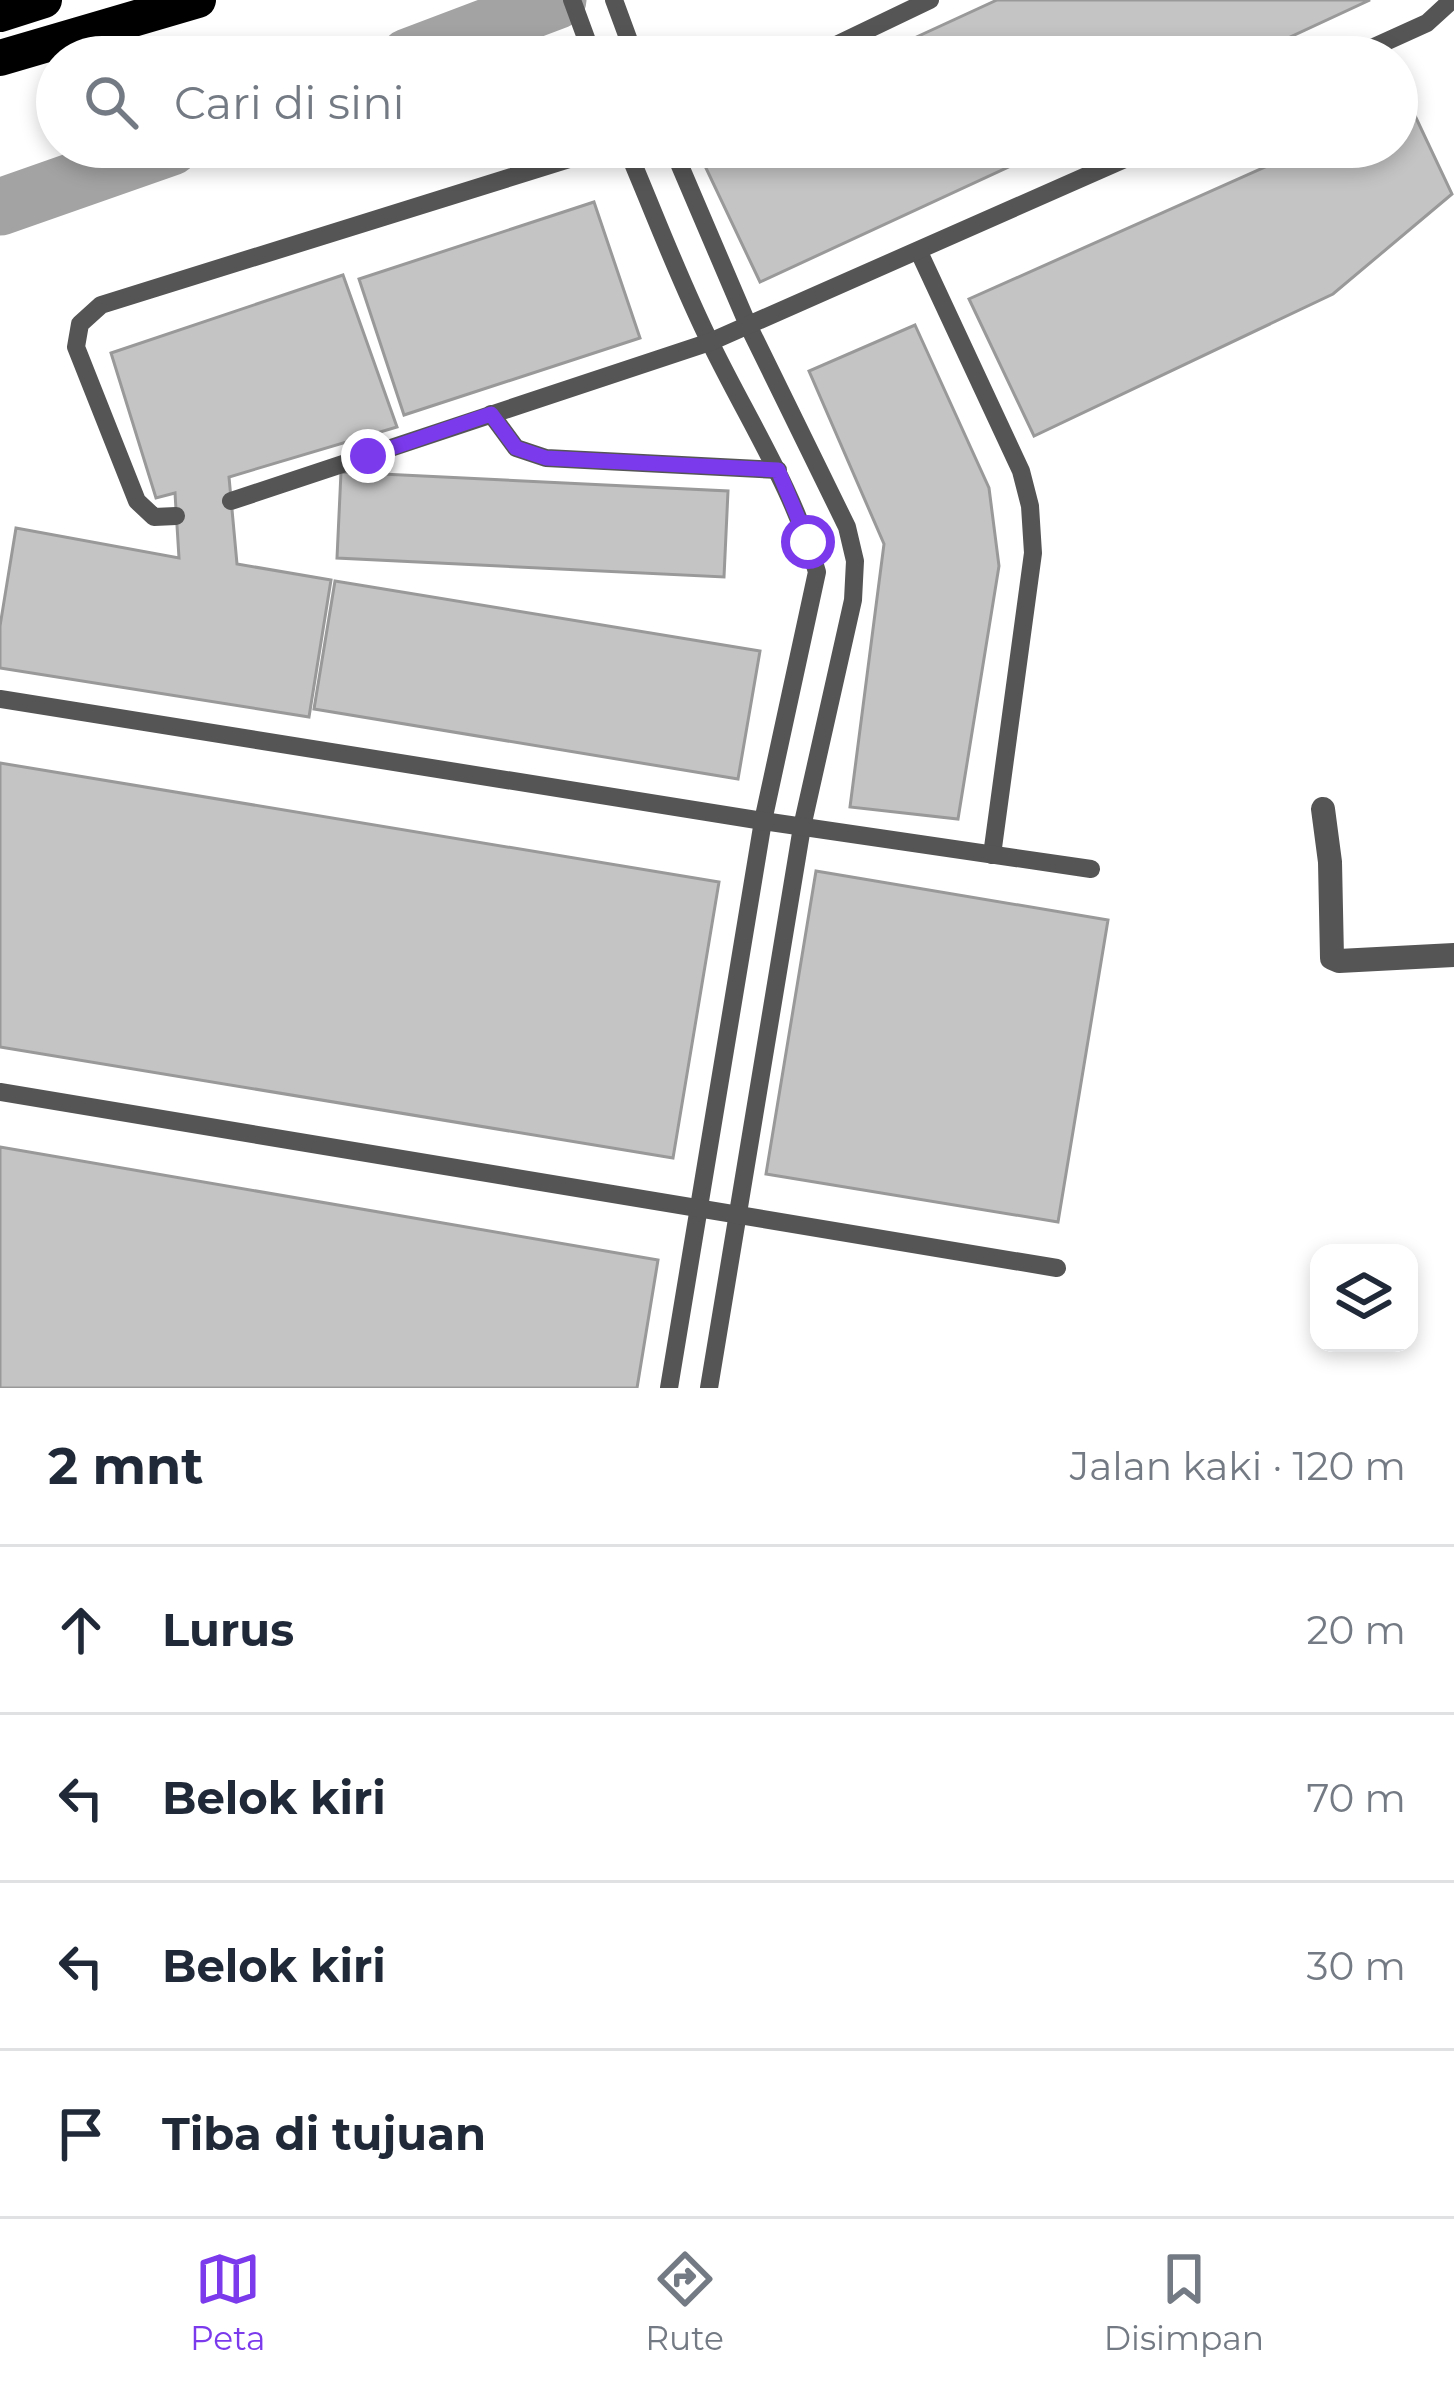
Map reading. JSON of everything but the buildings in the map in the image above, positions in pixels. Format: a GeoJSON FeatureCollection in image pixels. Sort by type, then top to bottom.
{"type":"FeatureCollection","features":[{"type":"Feature","properties":{"kind":"highway"},"geometry":{"type":"LineString","coordinates":[[0,14],[44,0]]}},
{"type":"Feature","properties":{"kind":"highway"},"geometry":{"type":"LineString","coordinates":[[75,36],[198,0]]}},
{"type":"Feature","properties":{"kind":"highway"},"geometry":{"type":"LineString","coordinates":[[0,58],[36,47]]}},
{"type":"Feature","properties":{"kind":"street"},"geometry":{"type":"LineString","coordinates":[[1323,809],[1330,862],[1332,958],[1454,955]]}},
{"type":"Feature","properties":{"kind":"lane"},"geometry":{"type":"LineString","coordinates":[[572,0],[585,36]]}},
{"type":"Feature","properties":{"kind":"lane"},"geometry":{"type":"LineString","coordinates":[[614,0],[627,36]]}},
{"type":"Feature","properties":{"kind":"lane"},"geometry":{"type":"LineString","coordinates":[[855,36],[931,0]]}},
{"type":"Feature","properties":{"kind":"lane"},"geometry":{"type":"LineString","coordinates":[[1398,36],[1427,23],[1452,0]]}},
{"type":"Feature","properties":{"kind":"lane"},"geometry":{"type":"LineString","coordinates":[[176,516],[154,518],[137,501],[76,347],[80,324],[100,305],[540,168]]}},
{"type":"Feature","properties":{"kind":"lane"},"geometry":{"type":"LineString","coordinates":[[635,168],[710,342],[778,470],[817,572],[763,821],[669,1388]]}},
{"type":"Feature","properties":{"kind":"lane"},"geometry":{"type":"LineString","coordinates":[[680,168],[748,325],[847,527],[856,561],[854,600],[802,827],[709,1388]]}},
{"type":"Feature","properties":{"kind":"lane"},"geometry":{"type":"LineString","coordinates":[[231,501],[710,342],[1105,168]]}},
{"type":"Feature","properties":{"kind":"lane"},"geometry":{"type":"LineString","coordinates":[[919,252],[1021,470],[1030,506],[1033,554],[992,855]]}},
{"type":"Feature","properties":{"kind":"lane"},"geometry":{"type":"LineString","coordinates":[[491,414],[516,448],[546,458],[778,470]]}},
{"type":"Feature","properties":{"kind":"lane"},"geometry":{"type":"LineString","coordinates":[[0,699],[1091,869]]}},
{"type":"Feature","properties":{"kind":"lane"},"geometry":{"type":"LineString","coordinates":[[0,1092],[1058,1268]]}},
{"type":"Feature","properties":{"kind":"waterway"},"geometry":{"type":"LineString","coordinates":[[463,36],[558,0]]}},
{"type":"Feature","properties":{"kind":"waterway"},"geometry":{"type":"LineString","coordinates":[[0,207],[111,168]]}},
{"type":"Feature","properties":{"kind":"route"},"geometry":{"type":"LineString","coordinates":[[368,456],[491,414],[516,448],[546,458],[778,470],[808,542]]}}]}
